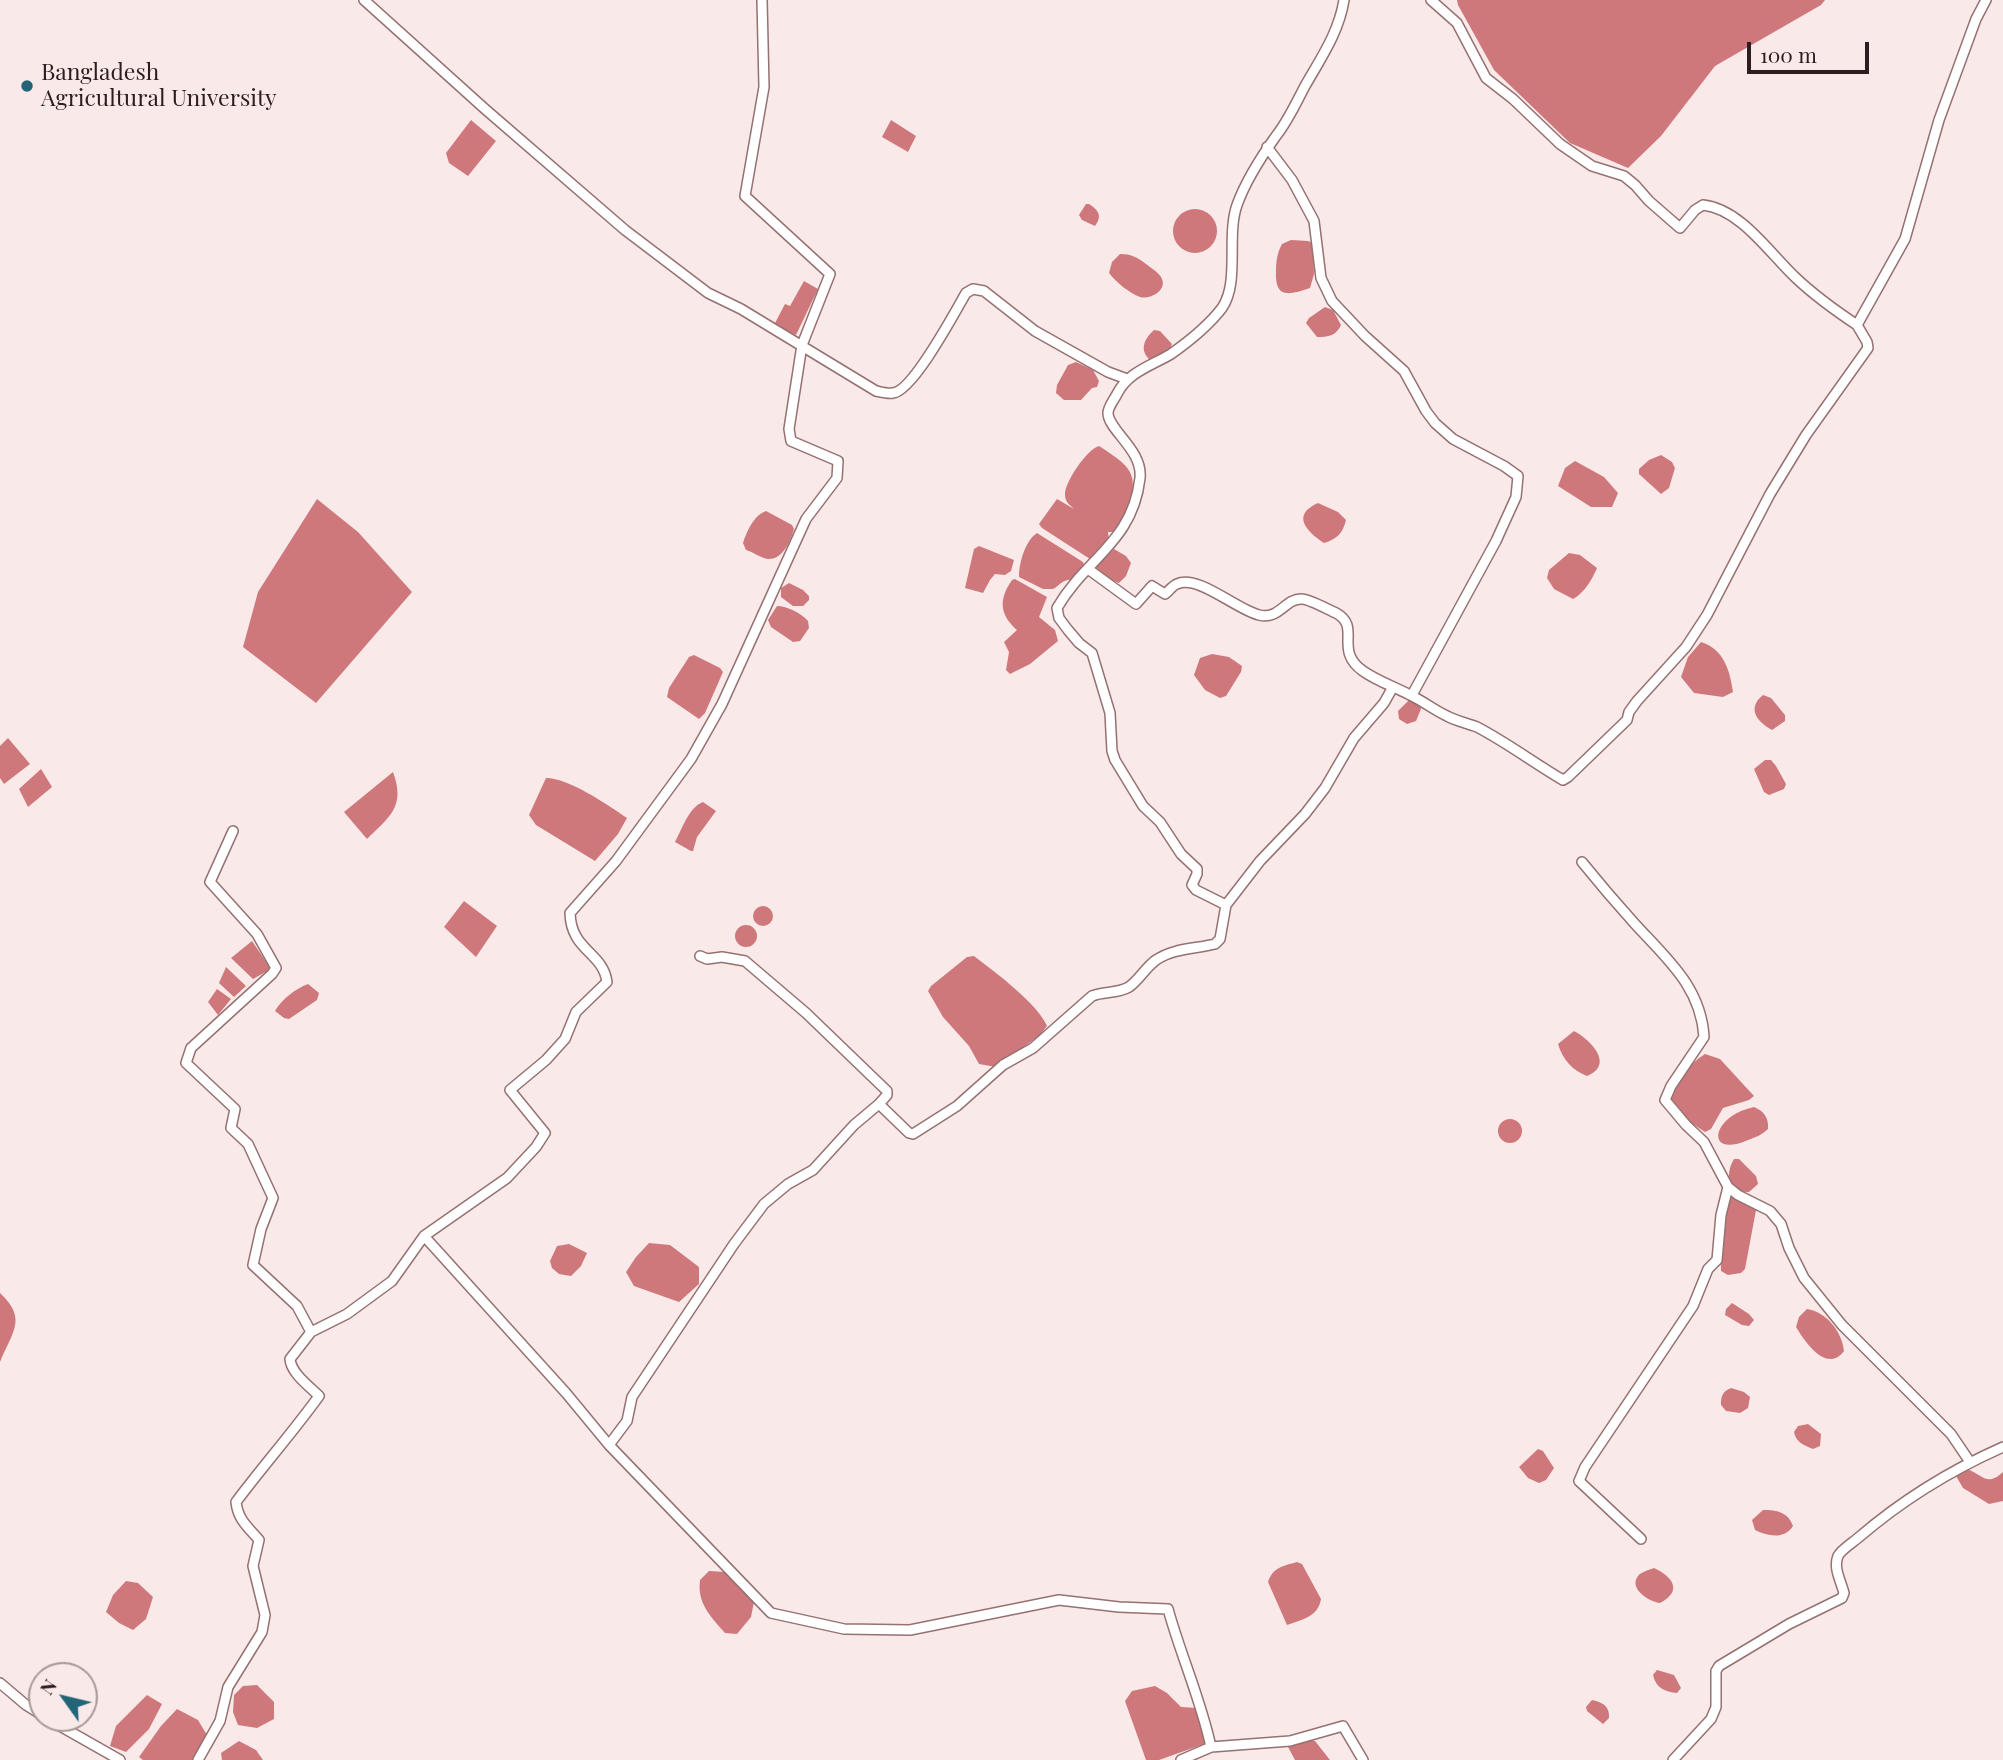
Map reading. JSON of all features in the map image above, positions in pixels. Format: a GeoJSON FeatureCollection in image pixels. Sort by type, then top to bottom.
{"type":"FeatureCollection","features":[{"type":"Feature","properties":{"kind":"street"},"geometry":{"type":"LineString","coordinates":[[363,0],[625,230],[708,293],[741,309],[876,391],[893,393],[902,389],[920,368],[966,293],[973,289],[996,300],[1035,331],[1108,372],[1127,379]]}},
{"type":"Feature","properties":{"kind":"street"},"geometry":{"type":"LineString","coordinates":[[198,1760],[220,1721],[228,1687],[262,1632],[265,1615],[253,1566],[259,1540],[243,1524],[237,1513],[236,1502],[319,1396],[289,1364],[290,1359],[311,1332],[346,1314],[392,1281],[424,1236],[507,1178],[536,1147],[545,1133],[510,1090],[565,1040],[576,1012],[607,982],[605,970],[579,942],[570,927],[570,913],[616,861],[691,759],[722,704],[806,519],[837,478],[838,461],[791,441],[789,429],[802,345],[830,274],[745,196],[764,87],[762,0]]}},
{"type":"Feature","properties":{"kind":"street"},"geometry":{"type":"LineString","coordinates":[[1226,905],[1196,890],[1192,885],[1197,869],[1181,854],[1160,822],[1143,806],[1115,761],[1110,713],[1092,653],[1068,630],[1059,618],[1057,608],[1069,587],[1123,529],[1138,489],[1141,476],[1138,460],[1108,415],[1118,390],[1127,379],[1171,354],[1210,322],[1225,303],[1231,284],[1234,215],[1248,180],[1322,57],[1342,15],[1344,0]]}},
{"type":"Feature","properties":{"kind":"street"},"geometry":{"type":"LineString","coordinates":[[1088,569],[1136,604],[1152,586],[1165,594],[1178,583],[1203,586],[1249,612],[1263,616],[1278,613],[1290,602],[1302,598],[1344,618],[1348,627],[1347,650],[1350,659],[1362,670],[1448,717],[1478,728],[1563,780],[1627,720],[1637,701],[1686,647],[1707,615],[1770,495],[1806,435],[1868,348],[1867,342],[1857,325],[1797,280],[1751,231],[1715,206],[1703,205],[1695,210],[1680,228],[1624,176],[1592,166],[1559,144],[1513,99],[1486,79],[1458,23],[1432,0]]}},
{"type":"Feature","properties":{"kind":"street"},"geometry":{"type":"LineString","coordinates":[[1857,325],[1905,239],[1939,120],[1986,0]]}},
{"type":"Feature","properties":{"kind":"street"},"geometry":{"type":"LineString","coordinates":[[1267,147],[1292,180],[1314,221],[1321,278],[1332,301],[1404,371],[1426,411],[1453,439],[1518,476],[1516,497],[1486,562],[1412,695]]}},
{"type":"Feature","properties":{"kind":"street"},"geometry":{"type":"LineString","coordinates":[[879,1104],[909,1133],[914,1134],[957,1106],[1003,1065],[1033,1048],[1092,996],[1129,986],[1155,960],[1170,953],[1214,944],[1220,939],[1226,905],[1260,861],[1305,814],[1325,788],[1354,738],[1394,687]]}},
{"type":"Feature","properties":{"kind":"street"},"geometry":{"type":"LineString","coordinates":[[233,831],[210,882],[257,934],[276,968],[191,1048],[186,1063],[234,1109],[231,1128],[248,1144],[273,1198],[261,1229],[253,1265],[297,1307],[311,1332]]}},
{"type":"Feature","properties":{"kind":"street"},"geometry":{"type":"LineString","coordinates":[[1582,862],[1613,900],[1679,970],[1695,998],[1704,1037],[1671,1086],[1665,1100],[1704,1142],[1728,1187],[1770,1211],[1781,1224],[1788,1248],[1804,1278],[1819,1297],[1867,1352],[1951,1434],[1970,1462]]}},
{"type":"Feature","properties":{"kind":"street"},"geometry":{"type":"LineString","coordinates":[[609,1445],[627,1421],[632,1397],[734,1244],[764,1204],[788,1184],[813,1170],[854,1125],[887,1095],[887,1091],[768,979],[745,961],[700,956]]}},
{"type":"Feature","properties":{"kind":"street"},"geometry":{"type":"LineString","coordinates":[[1642,1539],[1579,1481],[1585,1467],[1693,1306],[1708,1269],[1717,1260],[1721,1215],[1728,1187]]}},
{"type":"Feature","properties":{"kind":"street"},"geometry":{"type":"LineString","coordinates":[[424,1236],[566,1393],[609,1445],[771,1613],[844,1629],[910,1630],[1059,1600],[1168,1609],[1206,1721],[1211,1747]]}},
{"type":"Feature","properties":{"kind":"street"},"geometry":{"type":"LineString","coordinates":[[1673,1760],[1711,1718],[1716,1707],[1716,1671],[1719,1666],[1789,1624],[1842,1598],[1844,1593],[1836,1568],[1839,1555],[1871,1527],[1915,1495],[1970,1462],[2003,1447]]}},
{"type":"Feature","properties":{"kind":"street"},"geometry":{"type":"LineString","coordinates":[[0,1683],[28,1706]]}},
{"type":"Feature","properties":{"kind":"street"},"geometry":{"type":"LineString","coordinates":[[1181,1760],[1211,1747],[1290,1741],[1343,1726],[1363,1760]]}},
{"type":"Feature","properties":{"kind":"street"},"geometry":{"type":"LineString","coordinates":[[68,1732],[120,1760]]}},
{"type":"Feature","properties":{"kind":"shaded area"},"geometry":{"type":"Polygon","coordinates":[[[1457,0],[1825,0],[1821,5],[1715,66],[1661,136],[1628,168],[1570,143],[1494,70],[1457,0]]]}},
{"type":"Feature","properties":{"kind":"shaded area"},"geometry":{"type":"Polygon","coordinates":[[[471,120],[496,141],[468,176],[449,163],[446,153],[471,120]]]}},
{"type":"Feature","properties":{"kind":"shaded area"},"geometry":{"type":"Polygon","coordinates":[[[891,120],[916,136],[908,152],[882,137],[891,120]]]}},
{"type":"Feature","properties":{"kind":"shaded area"},"geometry":{"type":"Polygon","coordinates":[[[1086,204],[1098,213],[1099,219],[1095,226],[1082,220],[1079,215],[1086,204]]]}},
{"type":"Feature","properties":{"kind":"shaded area"},"geometry":{"type":"Polygon","coordinates":[[[1195,209],[1211,215],[1217,231],[1211,247],[1195,253],[1179,247],[1173,231],[1179,215],[1195,209]]]}},
{"type":"Feature","properties":{"kind":"shaded area"},"geometry":{"type":"Polygon","coordinates":[[[1291,240],[1313,243],[1314,274],[1310,288],[1285,293],[1278,287],[1276,268],[1282,244],[1291,240]]]}},
{"type":"Feature","properties":{"kind":"shaded area"},"geometry":{"type":"Polygon","coordinates":[[[1120,254],[1137,258],[1157,273],[1163,283],[1160,291],[1144,298],[1131,293],[1119,283],[1109,273],[1112,262],[1120,254]]]}},
{"type":"Feature","properties":{"kind":"shaded area"},"geometry":{"type":"Polygon","coordinates":[[[804,281],[818,289],[796,335],[774,325],[785,304],[790,306],[804,281]]]}},
{"type":"Feature","properties":{"kind":"shaded area"},"geometry":{"type":"Polygon","coordinates":[[[1325,307],[1333,310],[1341,325],[1337,332],[1331,335],[1317,337],[1306,323],[1325,307]]]}},
{"type":"Feature","properties":{"kind":"shaded area"},"geometry":{"type":"Polygon","coordinates":[[[1154,330],[1160,331],[1172,344],[1150,360],[1144,345],[1154,330]]]}},
{"type":"Feature","properties":{"kind":"shaded area"},"geometry":{"type":"Polygon","coordinates":[[[1076,362],[1093,370],[1099,381],[1097,387],[1092,388],[1081,400],[1064,400],[1056,393],[1057,385],[1068,365],[1076,362]]]}},
{"type":"Feature","properties":{"kind":"shaded area"},"geometry":{"type":"Polygon","coordinates":[[[1099,446],[1125,465],[1130,472],[1133,487],[1123,522],[1113,532],[1108,532],[1109,541],[1090,559],[1039,524],[1057,499],[1074,509],[1065,497],[1068,483],[1083,460],[1099,446]]]}},
{"type":"Feature","properties":{"kind":"shaded area"},"geometry":{"type":"Polygon","coordinates":[[[1661,455],[1672,462],[1675,468],[1669,488],[1661,494],[1639,474],[1639,469],[1649,460],[1661,455]]]}},
{"type":"Feature","properties":{"kind":"shaded area"},"geometry":{"type":"Polygon","coordinates":[[[1575,461],[1604,477],[1618,493],[1612,507],[1591,507],[1558,486],[1565,468],[1575,461]]]}},
{"type":"Feature","properties":{"kind":"shaded area"},"geometry":{"type":"Polygon","coordinates":[[[317,499],[358,532],[412,592],[316,703],[243,647],[258,592],[317,499]]]}},
{"type":"Feature","properties":{"kind":"shaded area"},"geometry":{"type":"Polygon","coordinates":[[[1318,503],[1338,512],[1346,520],[1339,535],[1324,543],[1307,528],[1303,518],[1310,508],[1318,503]]]}},
{"type":"Feature","properties":{"kind":"shaded area"},"geometry":{"type":"Polygon","coordinates":[[[766,511],[792,525],[794,529],[782,553],[768,559],[746,550],[743,543],[755,520],[766,511]]]}},
{"type":"Feature","properties":{"kind":"shaded area"},"geometry":{"type":"Polygon","coordinates":[[[1037,533],[1083,562],[1085,568],[1073,580],[1065,581],[1053,589],[1043,589],[1019,577],[1024,553],[1029,541],[1037,533]]]}},
{"type":"Feature","properties":{"kind":"shaded area"},"geometry":{"type":"Polygon","coordinates":[[[979,546],[1014,560],[1011,571],[1005,575],[995,574],[983,593],[965,588],[974,549],[979,546]]]}},
{"type":"Feature","properties":{"kind":"shaded area"},"geometry":{"type":"Polygon","coordinates":[[[1114,549],[1126,556],[1131,563],[1126,576],[1119,583],[1104,577],[1096,567],[1114,549]]]}},
{"type":"Feature","properties":{"kind":"shaded area"},"geometry":{"type":"Polygon","coordinates":[[[1569,553],[1580,555],[1597,568],[1587,586],[1573,599],[1554,589],[1547,578],[1549,570],[1569,553]]]}},
{"type":"Feature","properties":{"kind":"shaded area"},"geometry":{"type":"Polygon","coordinates":[[[1015,579],[1047,597],[1039,617],[1055,630],[1058,641],[1030,664],[1010,674],[1006,670],[1009,652],[1004,642],[1017,630],[1004,613],[1003,601],[1007,587],[1015,579]]]}},
{"type":"Feature","properties":{"kind":"shaded area"},"geometry":{"type":"Polygon","coordinates":[[[789,583],[809,596],[803,606],[793,606],[781,597],[781,588],[789,583]]]}},
{"type":"Feature","properties":{"kind":"shaded area"},"geometry":{"type":"Polygon","coordinates":[[[777,606],[794,610],[808,621],[809,628],[800,641],[793,642],[771,627],[768,620],[777,606]]]}},
{"type":"Feature","properties":{"kind":"shaded area"},"geometry":{"type":"Polygon","coordinates":[[[1701,642],[1720,655],[1728,669],[1733,692],[1723,697],[1694,693],[1681,677],[1688,657],[1701,642]]]}},
{"type":"Feature","properties":{"kind":"shaded area"},"geometry":{"type":"Polygon","coordinates":[[[1212,654],[1229,657],[1242,666],[1226,696],[1220,698],[1205,690],[1194,675],[1200,658],[1212,654]]]}},
{"type":"Feature","properties":{"kind":"shaded area"},"geometry":{"type":"Polygon","coordinates":[[[694,655],[723,672],[705,713],[699,719],[667,697],[669,688],[689,657],[694,655]]]}},
{"type":"Feature","properties":{"kind":"shaded area"},"geometry":{"type":"Polygon","coordinates":[[[1763,695],[1771,698],[1785,715],[1785,721],[1772,730],[1762,723],[1756,714],[1755,705],[1763,695]]]}},
{"type":"Feature","properties":{"kind":"shaded area"},"geometry":{"type":"Polygon","coordinates":[[[1409,700],[1419,703],[1421,709],[1416,721],[1407,724],[1399,719],[1398,711],[1409,700]]]}},
{"type":"Feature","properties":{"kind":"shaded area"},"geometry":{"type":"Polygon","coordinates":[[[8,738],[30,764],[4,784],[0,778],[0,746],[8,738]]]}},
{"type":"Feature","properties":{"kind":"shaded area"},"geometry":{"type":"Polygon","coordinates":[[[1765,760],[1771,760],[1786,784],[1784,789],[1769,795],[1764,792],[1754,769],[1765,760]]]}},
{"type":"Feature","properties":{"kind":"shaded area"},"geometry":{"type":"Polygon","coordinates":[[[41,769],[52,787],[28,807],[19,789],[41,769]]]}},
{"type":"Feature","properties":{"kind":"shaded area"},"geometry":{"type":"Polygon","coordinates":[[[393,772],[398,794],[396,803],[388,817],[367,839],[344,812],[393,772]]]}},
{"type":"Feature","properties":{"kind":"shaded area"},"geometry":{"type":"Polygon","coordinates":[[[546,778],[577,787],[627,818],[618,834],[595,861],[536,825],[529,815],[546,778]]]}},
{"type":"Feature","properties":{"kind":"shaded area"},"geometry":{"type":"Polygon","coordinates":[[[703,802],[716,811],[697,837],[691,851],[675,842],[690,813],[703,802]]]}},
{"type":"Feature","properties":{"kind":"shaded area"},"geometry":{"type":"Polygon","coordinates":[[[464,901],[497,926],[476,957],[444,927],[464,901]]]}},
{"type":"Feature","properties":{"kind":"shaded area"},"geometry":{"type":"Polygon","coordinates":[[[759,906],[767,906],[773,916],[767,926],[759,926],[753,920],[753,912],[759,906]]]}},
{"type":"Feature","properties":{"kind":"shaded area"},"geometry":{"type":"Polygon","coordinates":[[[746,925],[754,928],[757,936],[754,944],[746,947],[738,944],[735,936],[738,928],[746,925]]]}},
{"type":"Feature","properties":{"kind":"shaded area"},"geometry":{"type":"Polygon","coordinates":[[[252,941],[271,969],[253,979],[231,958],[252,941]]]}},
{"type":"Feature","properties":{"kind":"shaded area"},"geometry":{"type":"Polygon","coordinates":[[[974,956],[1025,998],[1047,1026],[1040,1035],[996,1067],[979,1064],[969,1046],[943,1017],[928,991],[967,957],[974,956]]]}},
{"type":"Feature","properties":{"kind":"shaded area"},"geometry":{"type":"Polygon","coordinates":[[[226,967],[246,986],[234,997],[219,983],[226,967]]]}},
{"type":"Feature","properties":{"kind":"shaded area"},"geometry":{"type":"Polygon","coordinates":[[[308,984],[319,993],[317,1000],[289,1019],[275,1011],[289,995],[308,984]]]}},
{"type":"Feature","properties":{"kind":"shaded area"},"geometry":{"type":"Polygon","coordinates":[[[217,989],[231,999],[218,1015],[208,1002],[217,989]]]}},
{"type":"Feature","properties":{"kind":"shaded area"},"geometry":{"type":"Polygon","coordinates":[[[1574,1031],[1593,1046],[1600,1059],[1599,1066],[1587,1076],[1569,1064],[1558,1044],[1574,1031]]]}},
{"type":"Feature","properties":{"kind":"shaded area"},"geometry":{"type":"Polygon","coordinates":[[[1705,1054],[1720,1059],[1754,1096],[1723,1108],[1711,1129],[1705,1132],[1684,1118],[1668,1100],[1683,1074],[1705,1054]]]}},
{"type":"Feature","properties":{"kind":"shaded area"},"geometry":{"type":"Polygon","coordinates":[[[1754,1107],[1765,1115],[1768,1129],[1756,1137],[1734,1144],[1725,1144],[1719,1140],[1721,1126],[1728,1119],[1754,1107]]]}},
{"type":"Feature","properties":{"kind":"shaded area"},"geometry":{"type":"Polygon","coordinates":[[[1510,1119],[1518,1123],[1522,1131],[1518,1139],[1510,1143],[1502,1139],[1498,1131],[1502,1123],[1510,1119]]]}},
{"type":"Feature","properties":{"kind":"shaded area"},"geometry":{"type":"Polygon","coordinates":[[[1734,1159],[1739,1159],[1756,1176],[1758,1184],[1749,1192],[1736,1189],[1730,1182],[1729,1171],[1734,1159]]]}},
{"type":"Feature","properties":{"kind":"shaded area"},"geometry":{"type":"Polygon","coordinates":[[[1730,1194],[1756,1210],[1745,1269],[1741,1273],[1728,1275],[1721,1271],[1721,1261],[1730,1194]]]}},
{"type":"Feature","properties":{"kind":"shaded area"},"geometry":{"type":"Polygon","coordinates":[[[649,1243],[670,1245],[699,1267],[699,1284],[679,1302],[634,1286],[626,1272],[649,1243]]]}},
{"type":"Feature","properties":{"kind":"shaded area"},"geometry":{"type":"Polygon","coordinates":[[[569,1244],[587,1253],[581,1266],[571,1276],[559,1274],[552,1268],[550,1261],[557,1246],[569,1244]]]}},
{"type":"Feature","properties":{"kind":"shaded area"},"geometry":{"type":"Polygon","coordinates":[[[0,1293],[14,1311],[15,1326],[0,1362],[0,1293]]]}},
{"type":"Feature","properties":{"kind":"shaded area"},"geometry":{"type":"Polygon","coordinates":[[[1732,1303],[1754,1320],[1749,1326],[1725,1315],[1726,1309],[1732,1303]]]}},
{"type":"Feature","properties":{"kind":"shaded area"},"geometry":{"type":"Polygon","coordinates":[[[1807,1309],[1827,1318],[1840,1336],[1844,1351],[1837,1357],[1831,1359],[1817,1353],[1796,1327],[1799,1317],[1807,1309]]]}},
{"type":"Feature","properties":{"kind":"shaded area"},"geometry":{"type":"Polygon","coordinates":[[[1731,1388],[1750,1397],[1748,1408],[1740,1413],[1726,1411],[1721,1405],[1723,1395],[1731,1388]]]}},
{"type":"Feature","properties":{"kind":"shaded area"},"geometry":{"type":"Polygon","coordinates":[[[1808,1424],[1821,1434],[1820,1446],[1813,1449],[1800,1443],[1794,1432],[1798,1426],[1808,1424]]]}},
{"type":"Feature","properties":{"kind":"shaded area"},"geometry":{"type":"Polygon","coordinates":[[[1538,1449],[1543,1451],[1554,1468],[1546,1480],[1539,1483],[1528,1478],[1519,1467],[1538,1449]]]}},
{"type":"Feature","properties":{"kind":"shaded area"},"geometry":{"type":"Polygon","coordinates":[[[1967,1469],[1989,1479],[2003,1472],[2003,1501],[1989,1504],[1963,1488],[1956,1476],[1967,1469]]]}},
{"type":"Feature","properties":{"kind":"shaded area"},"geometry":{"type":"Polygon","coordinates":[[[1763,1510],[1781,1513],[1793,1526],[1780,1535],[1755,1530],[1752,1520],[1763,1510]]]}},
{"type":"Feature","properties":{"kind":"shaded area"},"geometry":{"type":"Polygon","coordinates":[[[1297,1562],[1302,1564],[1321,1599],[1313,1614],[1287,1625],[1268,1582],[1276,1570],[1297,1562]]]}},
{"type":"Feature","properties":{"kind":"shaded area"},"geometry":{"type":"Polygon","coordinates":[[[1654,1568],[1673,1584],[1671,1594],[1660,1603],[1646,1597],[1636,1586],[1639,1575],[1654,1568]]]}},
{"type":"Feature","properties":{"kind":"shaded area"},"geometry":{"type":"Polygon","coordinates":[[[709,1571],[726,1572],[754,1602],[751,1617],[737,1634],[725,1633],[703,1602],[700,1580],[709,1571]]]}},
{"type":"Feature","properties":{"kind":"shaded area"},"geometry":{"type":"Polygon","coordinates":[[[126,1581],[138,1583],[153,1597],[146,1619],[133,1630],[106,1612],[113,1595],[126,1581]]]}},
{"type":"Feature","properties":{"kind":"shaded area"},"geometry":{"type":"Polygon","coordinates":[[[1657,1670],[1674,1675],[1681,1688],[1677,1693],[1659,1686],[1653,1675],[1657,1670]]]}},
{"type":"Feature","properties":{"kind":"shaded area"},"geometry":{"type":"Polygon","coordinates":[[[257,1685],[274,1702],[274,1719],[257,1728],[238,1725],[233,1712],[234,1695],[243,1686],[257,1685]]]}},
{"type":"Feature","properties":{"kind":"shaded area"},"geometry":{"type":"Polygon","coordinates":[[[1155,1686],[1181,1707],[1197,1708],[1207,1743],[1159,1760],[1146,1760],[1125,1701],[1132,1691],[1155,1686]]]}},
{"type":"Feature","properties":{"kind":"shaded area"},"geometry":{"type":"Polygon","coordinates":[[[147,1695],[162,1704],[149,1729],[126,1752],[110,1746],[116,1726],[147,1695]]]}},
{"type":"Feature","properties":{"kind":"shaded area"},"geometry":{"type":"Polygon","coordinates":[[[1592,1700],[1602,1703],[1608,1710],[1609,1718],[1603,1724],[1587,1711],[1586,1707],[1592,1700]]]}},
{"type":"Feature","properties":{"kind":"shaded area"},"geometry":{"type":"Polygon","coordinates":[[[177,1709],[198,1720],[207,1735],[193,1760],[143,1760],[139,1757],[177,1709]]]}},
{"type":"Feature","properties":{"kind":"shaded area"},"geometry":{"type":"Polygon","coordinates":[[[1308,1740],[1315,1741],[1330,1760],[1295,1760],[1288,1747],[1308,1740]]]}},
{"type":"Feature","properties":{"kind":"shaded area"},"geometry":{"type":"Polygon","coordinates":[[[239,1741],[256,1750],[263,1760],[222,1760],[221,1753],[239,1741]]]}},
{"type":"Feature","properties":{"kind":"place","name":"Bangladesh Agricultural University"},"geometry":{"type":"Point","coordinates":[27,86]}}]}
